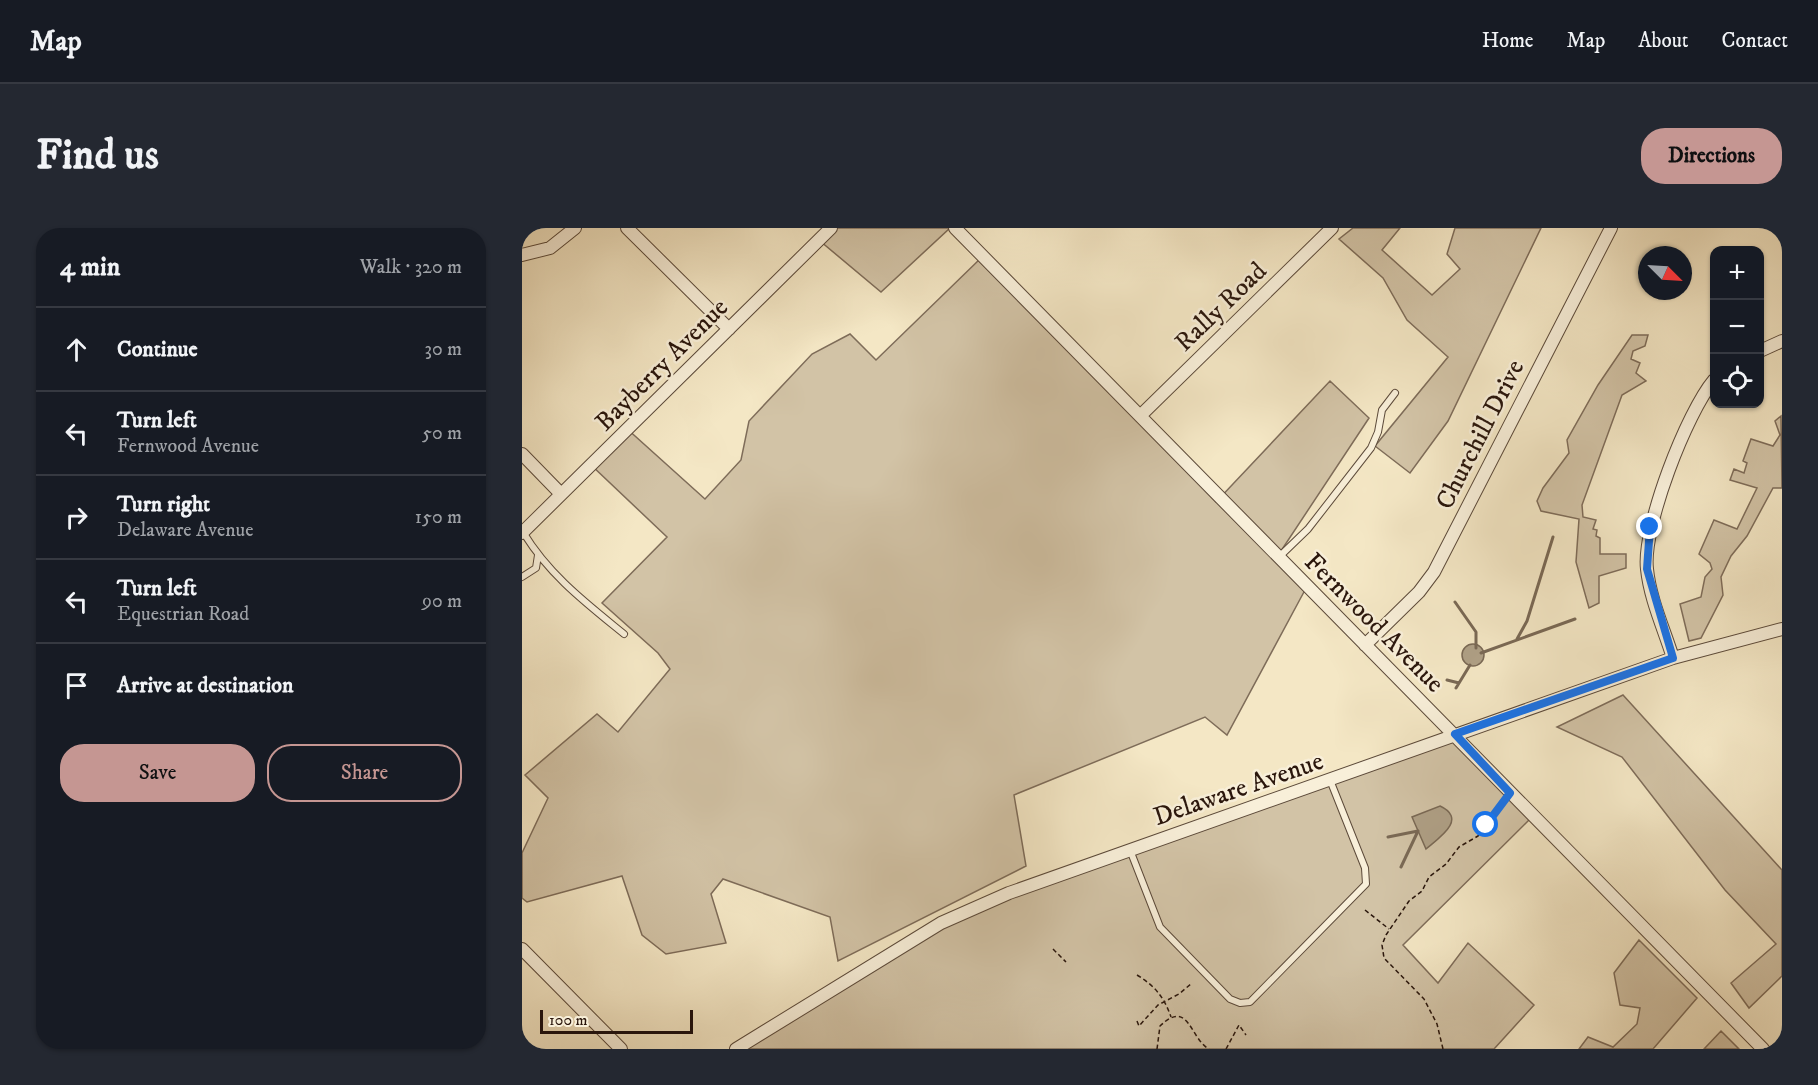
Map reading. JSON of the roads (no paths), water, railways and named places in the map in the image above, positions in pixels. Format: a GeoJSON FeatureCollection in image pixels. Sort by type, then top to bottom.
{"type":"FeatureCollection","features":[{"type":"Feature","properties":{"kind":"street"},"geometry":{"type":"LineString","coordinates":[[522,255],[550,248],[575,228]]}},
{"type":"Feature","properties":{"kind":"street"},"geometry":{"type":"LineString","coordinates":[[627,228],[729,329]]}},
{"type":"Feature","properties":{"kind":"street","name":"Bayberry Avenue"},"geometry":{"type":"LineString","coordinates":[[522,532],[831,228]]}},
{"type":"Feature","properties":{"kind":"street","name":"Fernwood Avenue"},"geometry":{"type":"LineString","coordinates":[[955,228],[1763,1049]]}},
{"type":"Feature","properties":{"kind":"street","name":"Rally Road"},"geometry":{"type":"LineString","coordinates":[[1140,416],[1332,228]]}},
{"type":"Feature","properties":{"kind":"street","name":"Churchill Drive"},"geometry":{"type":"LineString","coordinates":[[1365,645],[1419,592],[1434,572],[1611,228]]}},
{"type":"Feature","properties":{"kind":"street"},"geometry":{"type":"LineString","coordinates":[[1764,349],[1782,341]]}},
{"type":"Feature","properties":{"kind":"street"},"geometry":{"type":"LineString","coordinates":[[1673,658],[1650,585],[1647,545],[1653,517],[1691,417],[1710,386]]}},
{"type":"Feature","properties":{"kind":"street"},"geometry":{"type":"LineString","coordinates":[[522,454],[561,494]]}},
{"type":"Feature","properties":{"kind":"street","name":"Delaware Avenue"},"geometry":{"type":"LineString","coordinates":[[736,1049],[882,957],[958,915],[1009,892],[1673,658],[1782,629]]}},
{"type":"Feature","properties":{"kind":"street"},"geometry":{"type":"LineString","coordinates":[[522,949],[621,1049]]}},
{"type":"Feature","properties":{"kind":"lane"},"geometry":{"type":"LineString","coordinates":[[1279,557],[1308,529],[1371,448],[1378,432],[1382,410],[1395,393]]}},
{"type":"Feature","properties":{"kind":"lane"},"geometry":{"type":"LineString","coordinates":[[522,532],[538,555],[576,596],[624,634]]}},
{"type":"Feature","properties":{"kind":"lane"},"geometry":{"type":"LineString","coordinates":[[522,577],[536,568],[538,555]]}},
{"type":"Feature","properties":{"kind":"lane"},"geometry":{"type":"LineString","coordinates":[[1130,850],[1155,921],[1165,935],[1230,999],[1240,1003],[1250,1002],[1366,884],[1365,868],[1330,780]]}},
{"type":"Feature","properties":{"kind":"waterway"},"geometry":{"type":"LineString","coordinates":[[1517,639],[1527,621],[1553,537]]}},
{"type":"Feature","properties":{"kind":"waterway"},"geometry":{"type":"LineString","coordinates":[[1455,602],[1476,632],[1476,648]]}},
{"type":"Feature","properties":{"kind":"waterway"},"geometry":{"type":"LineString","coordinates":[[1481,653],[1575,619]]}},
{"type":"Feature","properties":{"kind":"waterway"},"geometry":{"type":"LineString","coordinates":[[1456,688],[1470,665]]}},
{"type":"Feature","properties":{"kind":"waterway"},"geometry":{"type":"LineString","coordinates":[[1447,680],[1459,683]]}},
{"type":"Feature","properties":{"kind":"waterway"},"geometry":{"type":"LineString","coordinates":[[1388,837],[1418,831]]}},
{"type":"Feature","properties":{"kind":"waterway"},"geometry":{"type":"LineString","coordinates":[[1401,867],[1418,831]]}}]}
